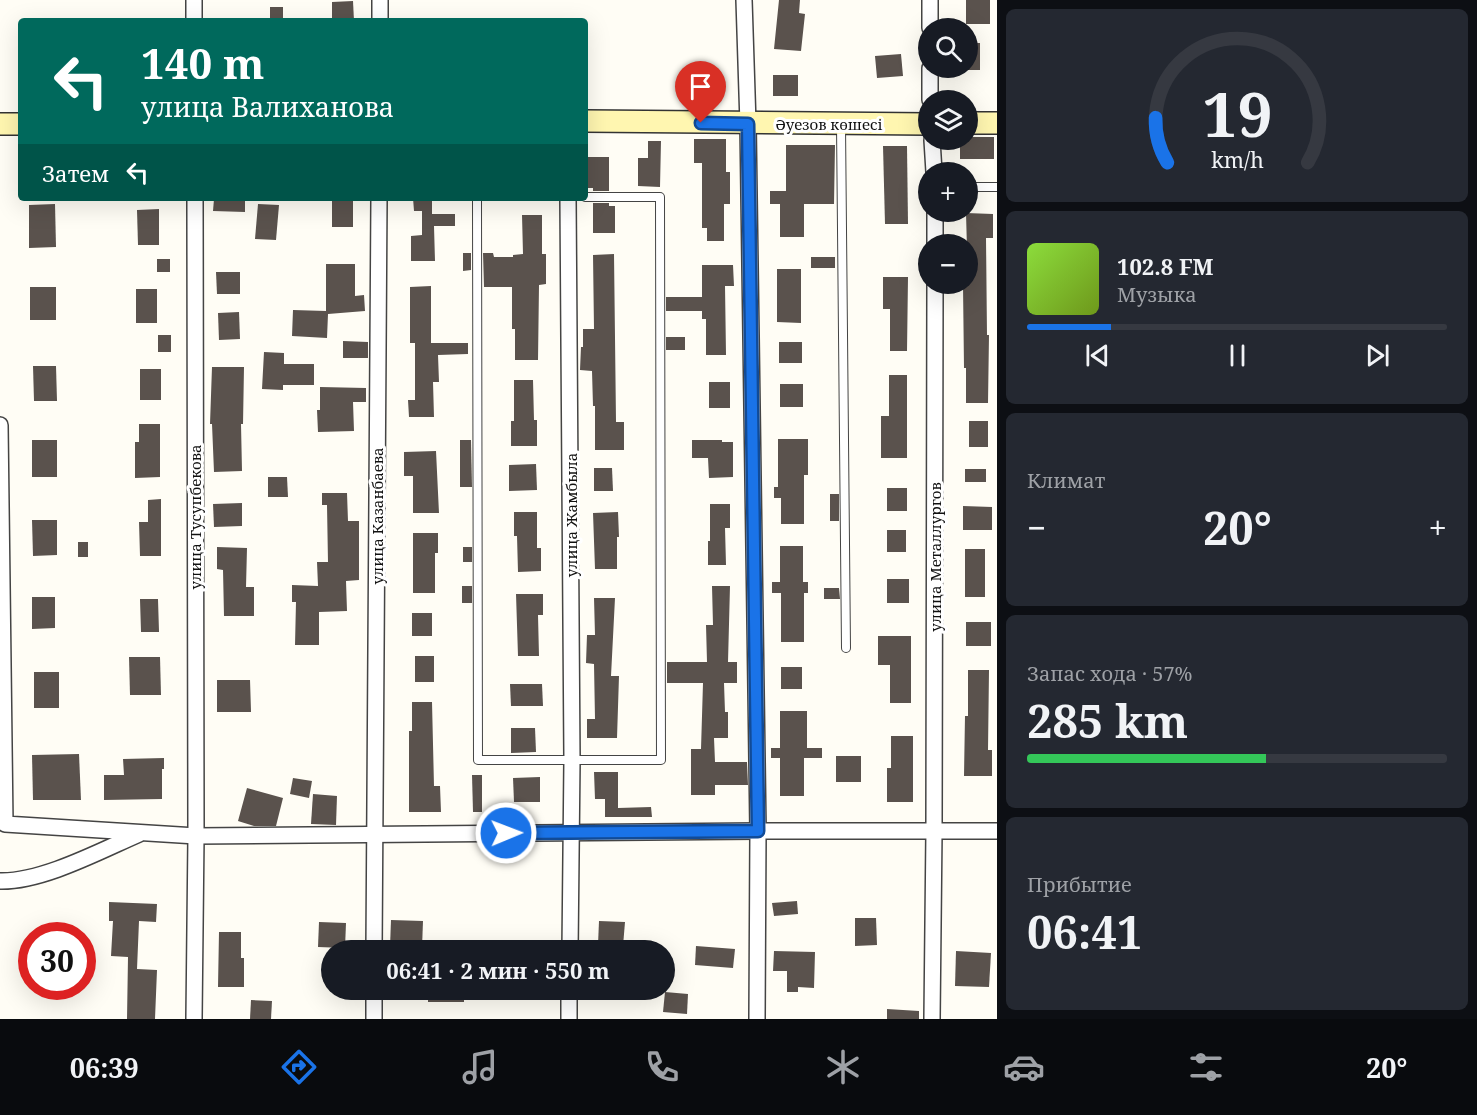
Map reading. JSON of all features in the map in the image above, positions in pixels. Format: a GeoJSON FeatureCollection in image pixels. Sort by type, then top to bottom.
{"type":"FeatureCollection","features":[{"type":"Feature","properties":{"kind":"main road","name":"Әуезов көшесі"},"geometry":{"type":"LineString","coordinates":[[588,122],[918,124]]}},
{"type":"Feature","properties":{"kind":"main road"},"geometry":{"type":"LineString","coordinates":[[978,123],[997,123]]}},
{"type":"Feature","properties":{"kind":"main road"},"geometry":{"type":"LineString","coordinates":[[0,124],[18,124]]}},
{"type":"Feature","properties":{"kind":"street"},"geometry":{"type":"LineString","coordinates":[[194,0],[194,18]]}},
{"type":"Feature","properties":{"kind":"street"},"geometry":{"type":"LineString","coordinates":[[380,0],[380,18]]}},
{"type":"Feature","properties":{"kind":"street"},"geometry":{"type":"LineString","coordinates":[[744,0],[748,124],[758,831],[757,1019]]}},
{"type":"Feature","properties":{"kind":"street"},"geometry":{"type":"LineString","coordinates":[[930,0],[930,18]]}},
{"type":"Feature","properties":{"kind":"street","name":"улица Тусупбекова"},"geometry":{"type":"LineString","coordinates":[[194,1019],[195,201]]}},
{"type":"Feature","properties":{"kind":"street","name":"улица Казанбаева"},"geometry":{"type":"LineString","coordinates":[[374,940],[379,201]]}},
{"type":"Feature","properties":{"kind":"street","name":"улица Жамбыла"},"geometry":{"type":"LineString","coordinates":[[568,201],[572,760],[570,940]]}},
{"type":"Feature","properties":{"kind":"street","name":"улица Металлургов"},"geometry":{"type":"LineString","coordinates":[[932,1019],[935,294]]}},
{"type":"Feature","properties":{"kind":"street"},"geometry":{"type":"LineString","coordinates":[[0,425],[5,824],[196,836],[997,831]]}},
{"type":"Feature","properties":{"kind":"street"},"geometry":{"type":"LineString","coordinates":[[0,881],[43,873],[74,862],[141,832]]}},
{"type":"Feature","properties":{"kind":"street"},"geometry":{"type":"LineString","coordinates":[[374,1000],[374,1019]]}},
{"type":"Feature","properties":{"kind":"street"},"geometry":{"type":"LineString","coordinates":[[569,1000],[569,1019]]}},
{"type":"Feature","properties":{"kind":"lane"},"geometry":{"type":"LineString","coordinates":[[841,124],[846,648]]}},
{"type":"Feature","properties":{"kind":"lane"},"geometry":{"type":"LineString","coordinates":[[978,187],[997,187]]}},
{"type":"Feature","properties":{"kind":"lane"},"geometry":{"type":"LineString","coordinates":[[477,201],[478,760],[662,760],[660,196],[588,196]]}},
{"type":"Feature","properties":{"kind":"building"},"geometry":{"type":"Polygon","coordinates":[[[779,0],[800,0],[799,13],[805,14],[801,51],[774,49],[779,0]]]}},
{"type":"Feature","properties":{"kind":"building"},"geometry":{"type":"Polygon","coordinates":[[[966,0],[990,0],[990,24],[978,24],[978,18],[966,18],[966,0]]]}},
{"type":"Feature","properties":{"kind":"building"},"geometry":{"type":"Polygon","coordinates":[[[353,1],[354,18],[332,18],[332,2],[353,1]]]}},
{"type":"Feature","properties":{"kind":"building"},"geometry":{"type":"Polygon","coordinates":[[[270,7],[283,7],[283,18],[270,18],[270,7]]]}},
{"type":"Feature","properties":{"kind":"building"},"geometry":{"type":"Polygon","coordinates":[[[978,43],[980,43],[980,70],[978,70],[978,43]]]}},
{"type":"Feature","properties":{"kind":"building"},"geometry":{"type":"Polygon","coordinates":[[[901,54],[903,76],[877,78],[875,56],[901,54]]]}},
{"type":"Feature","properties":{"kind":"building"},"geometry":{"type":"Polygon","coordinates":[[[773,75],[798,75],[798,96],[773,96],[773,75]]]}},
{"type":"Feature","properties":{"kind":"building"},"geometry":{"type":"Polygon","coordinates":[[[978,137],[994,137],[994,159],[960,159],[960,150],[978,150],[978,137]]]}},
{"type":"Feature","properties":{"kind":"building"},"geometry":{"type":"Polygon","coordinates":[[[694,139],[726,139],[726,172],[730,172],[730,204],[724,204],[724,241],[707,241],[707,228],[702,228],[702,163],[694,163],[694,139]]]}},
{"type":"Feature","properties":{"kind":"building"},"geometry":{"type":"Polygon","coordinates":[[[648,141],[661,141],[660,187],[638,186],[638,158],[648,158],[648,141]]]}},
{"type":"Feature","properties":{"kind":"building"},"geometry":{"type":"Polygon","coordinates":[[[786,145],[835,145],[834,204],[804,204],[804,237],[780,237],[780,204],[770,204],[770,191],[786,191],[786,145]]]}},
{"type":"Feature","properties":{"kind":"building"},"geometry":{"type":"Polygon","coordinates":[[[883,146],[907,146],[908,224],[885,224],[883,146]]]}},
{"type":"Feature","properties":{"kind":"building"},"geometry":{"type":"Polygon","coordinates":[[[588,157],[609,157],[609,191],[593,191],[593,188],[588,188],[588,157]]]}},
{"type":"Feature","properties":{"kind":"building"},"geometry":{"type":"Polygon","coordinates":[[[214,201],[245,201],[245,212],[213,211],[214,201]]]}},
{"type":"Feature","properties":{"kind":"building"},"geometry":{"type":"Polygon","coordinates":[[[332,201],[353,201],[353,227],[332,227],[332,201]]]}},
{"type":"Feature","properties":{"kind":"building"},"geometry":{"type":"Polygon","coordinates":[[[413,201],[432,201],[432,214],[455,214],[455,226],[434,226],[435,261],[411,261],[411,236],[422,235],[422,211],[414,211],[413,201]]]}},
{"type":"Feature","properties":{"kind":"building"},"geometry":{"type":"Polygon","coordinates":[[[593,203],[609,203],[609,206],[615,206],[615,233],[593,233],[593,203]]]}},
{"type":"Feature","properties":{"kind":"building"},"geometry":{"type":"Polygon","coordinates":[[[55,204],[56,247],[29,248],[29,205],[55,204]]]}},
{"type":"Feature","properties":{"kind":"building"},"geometry":{"type":"Polygon","coordinates":[[[258,204],[279,205],[276,240],[255,239],[258,204]]]}},
{"type":"Feature","properties":{"kind":"building"},"geometry":{"type":"Polygon","coordinates":[[[159,209],[159,245],[138,245],[137,210],[159,209]]]}},
{"type":"Feature","properties":{"kind":"building"},"geometry":{"type":"Polygon","coordinates":[[[978,213],[993,214],[993,238],[986,238],[987,335],[989,335],[988,403],[966,403],[963,294],[978,294],[978,234],[967,234],[966,222],[978,222],[978,213]]]}},
{"type":"Feature","properties":{"kind":"building"},"geometry":{"type":"Polygon","coordinates":[[[522,215],[542,215],[542,254],[546,254],[546,284],[539,285],[538,360],[515,360],[512,287],[484,287],[483,253],[493,253],[494,257],[513,257],[513,255],[523,254],[522,215]]]}},
{"type":"Feature","properties":{"kind":"building"},"geometry":{"type":"Polygon","coordinates":[[[463,253],[471,253],[471,270],[463,271],[463,253]]]}},
{"type":"Feature","properties":{"kind":"building"},"geometry":{"type":"Polygon","coordinates":[[[614,254],[616,422],[624,422],[624,450],[595,450],[592,371],[580,370],[581,347],[583,347],[583,329],[594,329],[593,255],[614,254]]]}},
{"type":"Feature","properties":{"kind":"building"},"geometry":{"type":"Polygon","coordinates":[[[811,257],[835,257],[835,268],[811,268],[811,257]]]}},
{"type":"Feature","properties":{"kind":"building"},"geometry":{"type":"Polygon","coordinates":[[[157,259],[170,259],[170,272],[157,272],[157,259]]]}},
{"type":"Feature","properties":{"kind":"building"},"geometry":{"type":"Polygon","coordinates":[[[326,264],[355,264],[355,296],[364,295],[365,311],[328,314],[327,338],[292,336],[293,310],[326,311],[326,264]]]}},
{"type":"Feature","properties":{"kind":"building"},"geometry":{"type":"Polygon","coordinates":[[[702,265],[733,265],[734,286],[725,286],[726,355],[706,355],[706,319],[702,319],[702,311],[666,311],[666,297],[702,297],[702,265]]]}},
{"type":"Feature","properties":{"kind":"building"},"geometry":{"type":"Polygon","coordinates":[[[777,269],[801,269],[801,323],[777,322],[777,269]]]}},
{"type":"Feature","properties":{"kind":"building"},"geometry":{"type":"Polygon","coordinates":[[[216,272],[240,272],[240,294],[217,294],[216,272]]]}},
{"type":"Feature","properties":{"kind":"building"},"geometry":{"type":"Polygon","coordinates":[[[883,277],[908,277],[907,351],[890,351],[890,309],[883,309],[883,277]]]}},
{"type":"Feature","properties":{"kind":"building"},"geometry":{"type":"Polygon","coordinates":[[[431,286],[431,343],[468,343],[468,354],[438,355],[439,382],[433,382],[434,417],[409,417],[408,400],[415,400],[415,343],[410,343],[410,287],[431,286]]]}},
{"type":"Feature","properties":{"kind":"building"},"geometry":{"type":"Polygon","coordinates":[[[30,287],[56,287],[56,320],[30,320],[30,287]]]}},
{"type":"Feature","properties":{"kind":"building"},"geometry":{"type":"Polygon","coordinates":[[[136,289],[157,289],[157,323],[136,323],[136,289]]]}},
{"type":"Feature","properties":{"kind":"building"},"geometry":{"type":"Polygon","coordinates":[[[239,312],[240,339],[219,340],[218,313],[239,312]]]}},
{"type":"Feature","properties":{"kind":"building"},"geometry":{"type":"Polygon","coordinates":[[[158,335],[171,335],[171,352],[158,352],[158,335]]]}},
{"type":"Feature","properties":{"kind":"building"},"geometry":{"type":"Polygon","coordinates":[[[666,337],[685,337],[685,350],[666,350],[666,337]]]}},
{"type":"Feature","properties":{"kind":"building"},"geometry":{"type":"Polygon","coordinates":[[[343,341],[368,342],[368,358],[343,358],[343,341]]]}},
{"type":"Feature","properties":{"kind":"building"},"geometry":{"type":"Polygon","coordinates":[[[779,342],[802,342],[802,363],[779,363],[779,342]]]}},
{"type":"Feature","properties":{"kind":"building"},"geometry":{"type":"Polygon","coordinates":[[[264,352],[284,353],[284,364],[314,364],[314,385],[283,385],[283,390],[262,389],[264,352]]]}},
{"type":"Feature","properties":{"kind":"building"},"geometry":{"type":"Polygon","coordinates":[[[33,366],[56,366],[57,401],[34,401],[33,366]]]}},
{"type":"Feature","properties":{"kind":"building"},"geometry":{"type":"Polygon","coordinates":[[[212,367],[244,367],[243,424],[241,424],[242,471],[214,472],[212,424],[210,424],[212,367]]]}},
{"type":"Feature","properties":{"kind":"building"},"geometry":{"type":"Polygon","coordinates":[[[140,369],[161,369],[161,400],[140,400],[140,369]]]}},
{"type":"Feature","properties":{"kind":"building"},"geometry":{"type":"Polygon","coordinates":[[[889,375],[907,375],[907,458],[881,458],[881,416],[889,416],[889,375]]]}},
{"type":"Feature","properties":{"kind":"building"},"geometry":{"type":"Polygon","coordinates":[[[514,380],[533,380],[537,446],[511,446],[511,421],[514,421],[514,380]]]}},
{"type":"Feature","properties":{"kind":"building"},"geometry":{"type":"Polygon","coordinates":[[[709,382],[730,382],[730,408],[709,408],[709,382]]]}},
{"type":"Feature","properties":{"kind":"building"},"geometry":{"type":"Polygon","coordinates":[[[780,384],[803,384],[803,407],[780,407],[780,384]]]}},
{"type":"Feature","properties":{"kind":"building"},"geometry":{"type":"Polygon","coordinates":[[[320,387],[366,388],[366,402],[353,402],[354,431],[318,432],[317,410],[320,410],[320,387]]]}},
{"type":"Feature","properties":{"kind":"building"},"geometry":{"type":"Polygon","coordinates":[[[969,421],[988,421],[988,447],[969,447],[969,421]]]}},
{"type":"Feature","properties":{"kind":"building"},"geometry":{"type":"Polygon","coordinates":[[[139,424],[160,424],[160,477],[135,478],[135,442],[139,442],[139,424]]]}},
{"type":"Feature","properties":{"kind":"building"},"geometry":{"type":"Polygon","coordinates":[[[778,439],[808,439],[808,475],[804,475],[804,524],[781,524],[781,498],[774,498],[774,487],[778,487],[778,439]]]}},
{"type":"Feature","properties":{"kind":"building"},"geometry":{"type":"Polygon","coordinates":[[[32,440],[57,440],[57,477],[32,477],[32,440]]]}},
{"type":"Feature","properties":{"kind":"building"},"geometry":{"type":"Polygon","coordinates":[[[460,440],[471,440],[472,487],[460,487],[460,440]]]}},
{"type":"Feature","properties":{"kind":"building"},"geometry":{"type":"Polygon","coordinates":[[[692,440],[733,442],[733,477],[709,478],[708,458],[692,458],[692,440]]]}},
{"type":"Feature","properties":{"kind":"building"},"geometry":{"type":"Polygon","coordinates":[[[436,451],[439,513],[413,513],[413,476],[404,476],[404,452],[436,451]]]}},
{"type":"Feature","properties":{"kind":"building"},"geometry":{"type":"Polygon","coordinates":[[[536,464],[537,490],[509,491],[509,465],[536,464]]]}},
{"type":"Feature","properties":{"kind":"building"},"geometry":{"type":"Polygon","coordinates":[[[594,468],[612,468],[613,491],[594,491],[594,468]]]}},
{"type":"Feature","properties":{"kind":"building"},"geometry":{"type":"Polygon","coordinates":[[[965,469],[986,469],[986,482],[965,482],[965,469]]]}},
{"type":"Feature","properties":{"kind":"building"},"geometry":{"type":"Polygon","coordinates":[[[268,477],[287,477],[288,497],[268,497],[268,477]]]}},
{"type":"Feature","properties":{"kind":"building"},"geometry":{"type":"Polygon","coordinates":[[[887,488],[907,488],[907,511],[887,511],[887,488]]]}},
{"type":"Feature","properties":{"kind":"building"},"geometry":{"type":"Polygon","coordinates":[[[322,493],[347,493],[348,521],[359,521],[359,580],[346,581],[347,611],[319,612],[319,645],[295,645],[296,602],[292,602],[292,585],[318,586],[317,562],[328,562],[327,505],[322,505],[322,493]]]}},
{"type":"Feature","properties":{"kind":"building"},"geometry":{"type":"Polygon","coordinates":[[[830,494],[839,494],[839,521],[830,521],[830,494]]]}},
{"type":"Feature","properties":{"kind":"building"},"geometry":{"type":"Polygon","coordinates":[[[161,499],[161,556],[140,556],[139,522],[148,522],[148,500],[161,499]]]}},
{"type":"Feature","properties":{"kind":"building"},"geometry":{"type":"Polygon","coordinates":[[[242,503],[242,526],[214,527],[213,504],[242,503]]]}},
{"type":"Feature","properties":{"kind":"building"},"geometry":{"type":"Polygon","coordinates":[[[710,504],[730,504],[730,528],[725,528],[726,565],[708,565],[710,504]]]}},
{"type":"Feature","properties":{"kind":"building"},"geometry":{"type":"Polygon","coordinates":[[[963,506],[992,507],[992,530],[963,530],[963,506]]]}},
{"type":"Feature","properties":{"kind":"building"},"geometry":{"type":"Polygon","coordinates":[[[514,512],[537,512],[537,548],[541,548],[541,571],[518,572],[514,512]]]}},
{"type":"Feature","properties":{"kind":"building"},"geometry":{"type":"Polygon","coordinates":[[[618,512],[617,569],[595,569],[593,513],[618,512]]]}},
{"type":"Feature","properties":{"kind":"building"},"geometry":{"type":"Polygon","coordinates":[[[32,520],[57,520],[57,555],[33,556],[32,520]]]}},
{"type":"Feature","properties":{"kind":"building"},"geometry":{"type":"Polygon","coordinates":[[[887,530],[906,530],[906,552],[887,552],[887,530]]]}},
{"type":"Feature","properties":{"kind":"building"},"geometry":{"type":"Polygon","coordinates":[[[413,533],[438,533],[438,553],[435,553],[435,593],[413,593],[413,533]]]}},
{"type":"Feature","properties":{"kind":"building"},"geometry":{"type":"Polygon","coordinates":[[[78,542],[88,542],[88,557],[78,557],[78,542]]]}},
{"type":"Feature","properties":{"kind":"building"},"geometry":{"type":"Polygon","coordinates":[[[780,546],[803,546],[803,582],[808,582],[808,593],[804,593],[804,642],[781,642],[781,593],[772,593],[772,582],[780,582],[780,546]]]}},
{"type":"Feature","properties":{"kind":"building"},"geometry":{"type":"Polygon","coordinates":[[[217,547],[247,548],[246,587],[254,587],[254,616],[224,616],[223,570],[217,569],[217,547]]]}},
{"type":"Feature","properties":{"kind":"building"},"geometry":{"type":"Polygon","coordinates":[[[463,547],[472,547],[472,562],[463,562],[463,547]]]}},
{"type":"Feature","properties":{"kind":"building"},"geometry":{"type":"Polygon","coordinates":[[[965,549],[985,549],[985,597],[965,597],[965,549]]]}},
{"type":"Feature","properties":{"kind":"building"},"geometry":{"type":"Polygon","coordinates":[[[887,579],[909,579],[909,603],[887,603],[887,579]]]}},
{"type":"Feature","properties":{"kind":"building"},"geometry":{"type":"Polygon","coordinates":[[[462,586],[472,586],[472,603],[462,603],[462,586]]]}},
{"type":"Feature","properties":{"kind":"building"},"geometry":{"type":"Polygon","coordinates":[[[712,586],[730,586],[728,662],[737,662],[737,683],[724,683],[725,712],[728,712],[728,738],[714,738],[715,762],[747,762],[748,785],[715,785],[715,795],[691,795],[691,749],[701,749],[703,683],[667,683],[667,662],[707,662],[706,625],[713,625],[712,586]]]}},
{"type":"Feature","properties":{"kind":"building"},"geometry":{"type":"Polygon","coordinates":[[[824,588],[839,588],[840,599],[824,599],[824,588]]]}},
{"type":"Feature","properties":{"kind":"building"},"geometry":{"type":"Polygon","coordinates":[[[516,594],[543,594],[543,615],[538,615],[539,656],[518,656],[516,594]]]}},
{"type":"Feature","properties":{"kind":"building"},"geometry":{"type":"Polygon","coordinates":[[[32,597],[55,597],[55,628],[32,629],[32,597]]]}},
{"type":"Feature","properties":{"kind":"building"},"geometry":{"type":"Polygon","coordinates":[[[594,598],[615,598],[611,676],[619,676],[617,738],[587,738],[587,719],[595,719],[594,664],[586,663],[587,635],[595,635],[594,598]]]}},
{"type":"Feature","properties":{"kind":"building"},"geometry":{"type":"Polygon","coordinates":[[[140,599],[158,599],[159,632],[141,632],[140,599]]]}},
{"type":"Feature","properties":{"kind":"building"},"geometry":{"type":"Polygon","coordinates":[[[412,613],[432,613],[432,636],[412,636],[412,613]]]}},
{"type":"Feature","properties":{"kind":"building"},"geometry":{"type":"Polygon","coordinates":[[[966,622],[991,622],[991,646],[966,646],[966,622]]]}},
{"type":"Feature","properties":{"kind":"building"},"geometry":{"type":"Polygon","coordinates":[[[878,636],[911,636],[911,703],[890,703],[890,665],[878,665],[878,636]]]}},
{"type":"Feature","properties":{"kind":"building"},"geometry":{"type":"Polygon","coordinates":[[[415,656],[434,656],[434,682],[415,682],[415,656]]]}},
{"type":"Feature","properties":{"kind":"building"},"geometry":{"type":"Polygon","coordinates":[[[129,657],[160,657],[161,695],[130,695],[129,657]]]}},
{"type":"Feature","properties":{"kind":"building"},"geometry":{"type":"Polygon","coordinates":[[[781,667],[802,667],[802,689],[781,689],[781,667]]]}},
{"type":"Feature","properties":{"kind":"building"},"geometry":{"type":"Polygon","coordinates":[[[968,670],[989,670],[988,750],[992,750],[992,776],[964,776],[968,670]]]}},
{"type":"Feature","properties":{"kind":"building"},"geometry":{"type":"Polygon","coordinates":[[[34,672],[59,672],[59,708],[34,708],[34,672]]]}},
{"type":"Feature","properties":{"kind":"building"},"geometry":{"type":"Polygon","coordinates":[[[217,680],[250,680],[251,712],[217,712],[217,680]]]}},
{"type":"Feature","properties":{"kind":"building"},"geometry":{"type":"Polygon","coordinates":[[[510,684],[542,684],[543,706],[511,706],[510,684]]]}},
{"type":"Feature","properties":{"kind":"building"},"geometry":{"type":"Polygon","coordinates":[[[412,702],[432,702],[434,786],[440,786],[441,812],[409,812],[409,731],[412,731],[412,702]]]}},
{"type":"Feature","properties":{"kind":"building"},"geometry":{"type":"Polygon","coordinates":[[[780,711],[807,711],[807,748],[822,748],[822,758],[804,758],[804,796],[780,796],[780,758],[771,758],[771,748],[780,748],[780,711]]]}},
{"type":"Feature","properties":{"kind":"building"},"geometry":{"type":"Polygon","coordinates":[[[511,728],[535,728],[536,752],[511,753],[511,728]]]}},
{"type":"Feature","properties":{"kind":"building"},"geometry":{"type":"Polygon","coordinates":[[[891,736],[913,736],[913,802],[887,802],[887,768],[891,768],[891,736]]]}},
{"type":"Feature","properties":{"kind":"building"},"geometry":{"type":"Polygon","coordinates":[[[79,754],[81,800],[33,800],[32,755],[79,754]]]}},
{"type":"Feature","properties":{"kind":"building"},"geometry":{"type":"Polygon","coordinates":[[[836,756],[861,756],[861,782],[836,782],[836,756]]]}},
{"type":"Feature","properties":{"kind":"building"},"geometry":{"type":"Polygon","coordinates":[[[164,758],[162,799],[104,800],[104,775],[124,775],[123,759],[164,758]]]}},
{"type":"Feature","properties":{"kind":"building"},"geometry":{"type":"Polygon","coordinates":[[[594,772],[618,772],[618,808],[651,807],[652,817],[605,817],[605,799],[595,799],[594,772]]]}},
{"type":"Feature","properties":{"kind":"building"},"geometry":{"type":"Polygon","coordinates":[[[472,775],[482,775],[482,812],[473,812],[472,775]]]}},
{"type":"Feature","properties":{"kind":"building"},"geometry":{"type":"Polygon","coordinates":[[[540,777],[540,802],[514,802],[513,778],[540,777]]]}},
{"type":"Feature","properties":{"kind":"building"},"geometry":{"type":"Polygon","coordinates":[[[293,778],[312,781],[309,798],[290,794],[293,778]]]}},
{"type":"Feature","properties":{"kind":"building"},"geometry":{"type":"Polygon","coordinates":[[[247,788],[283,798],[276,826],[254,826],[238,821],[247,788]]]}},
{"type":"Feature","properties":{"kind":"building"},"geometry":{"type":"Polygon","coordinates":[[[313,794],[337,796],[336,825],[311,824],[313,794]]]}},
{"type":"Feature","properties":{"kind":"building"},"geometry":{"type":"Polygon","coordinates":[[[797,901],[798,914],[774,916],[772,903],[797,901]]]}},
{"type":"Feature","properties":{"kind":"building"},"geometry":{"type":"Polygon","coordinates":[[[109,902],[157,904],[156,922],[139,921],[137,969],[157,970],[155,1019],[127,1019],[128,957],[111,956],[113,921],[109,921],[109,902]]]}},
{"type":"Feature","properties":{"kind":"building"},"geometry":{"type":"Polygon","coordinates":[[[855,918],[876,918],[877,945],[855,946],[855,918]]]}},
{"type":"Feature","properties":{"kind":"building"},"geometry":{"type":"Polygon","coordinates":[[[391,920],[423,921],[422,940],[390,940],[391,920]]]}},
{"type":"Feature","properties":{"kind":"building"},"geometry":{"type":"Polygon","coordinates":[[[599,921],[625,922],[624,940],[598,940],[599,921]]]}},
{"type":"Feature","properties":{"kind":"building"},"geometry":{"type":"Polygon","coordinates":[[[319,922],[346,923],[345,940],[321,940],[321,947],[318,947],[319,922]]]}},
{"type":"Feature","properties":{"kind":"building"},"geometry":{"type":"Polygon","coordinates":[[[219,932],[241,932],[244,987],[218,987],[219,932]]]}},
{"type":"Feature","properties":{"kind":"building"},"geometry":{"type":"Polygon","coordinates":[[[696,946],[735,949],[733,968],[695,965],[696,946]]]}},
{"type":"Feature","properties":{"kind":"building"},"geometry":{"type":"Polygon","coordinates":[[[774,951],[815,952],[814,988],[798,987],[798,992],[787,992],[787,971],[773,971],[774,951]]]}},
{"type":"Feature","properties":{"kind":"building"},"geometry":{"type":"Polygon","coordinates":[[[956,951],[991,953],[989,987],[955,986],[956,951]]]}},
{"type":"Feature","properties":{"kind":"building"},"geometry":{"type":"Polygon","coordinates":[[[675,993],[688,994],[687,1014],[663,1012],[664,1000],[675,1000],[675,993]]]}},
{"type":"Feature","properties":{"kind":"building"},"geometry":{"type":"Polygon","coordinates":[[[251,1000],[272,1001],[271,1019],[250,1019],[251,1000]]]}},
{"type":"Feature","properties":{"kind":"building"},"geometry":{"type":"Polygon","coordinates":[[[428,1000],[464,1000],[464,1002],[428,1002],[428,1000]]]}},
{"type":"Feature","properties":{"kind":"building"},"geometry":{"type":"Polygon","coordinates":[[[887,1009],[919,1011],[919,1019],[887,1019],[887,1009]]]}},
{"type":"Feature","properties":{"kind":"route"},"geometry":{"type":"LineString","coordinates":[[506,833],[758,831],[748,124],[701,123]]}}]}
